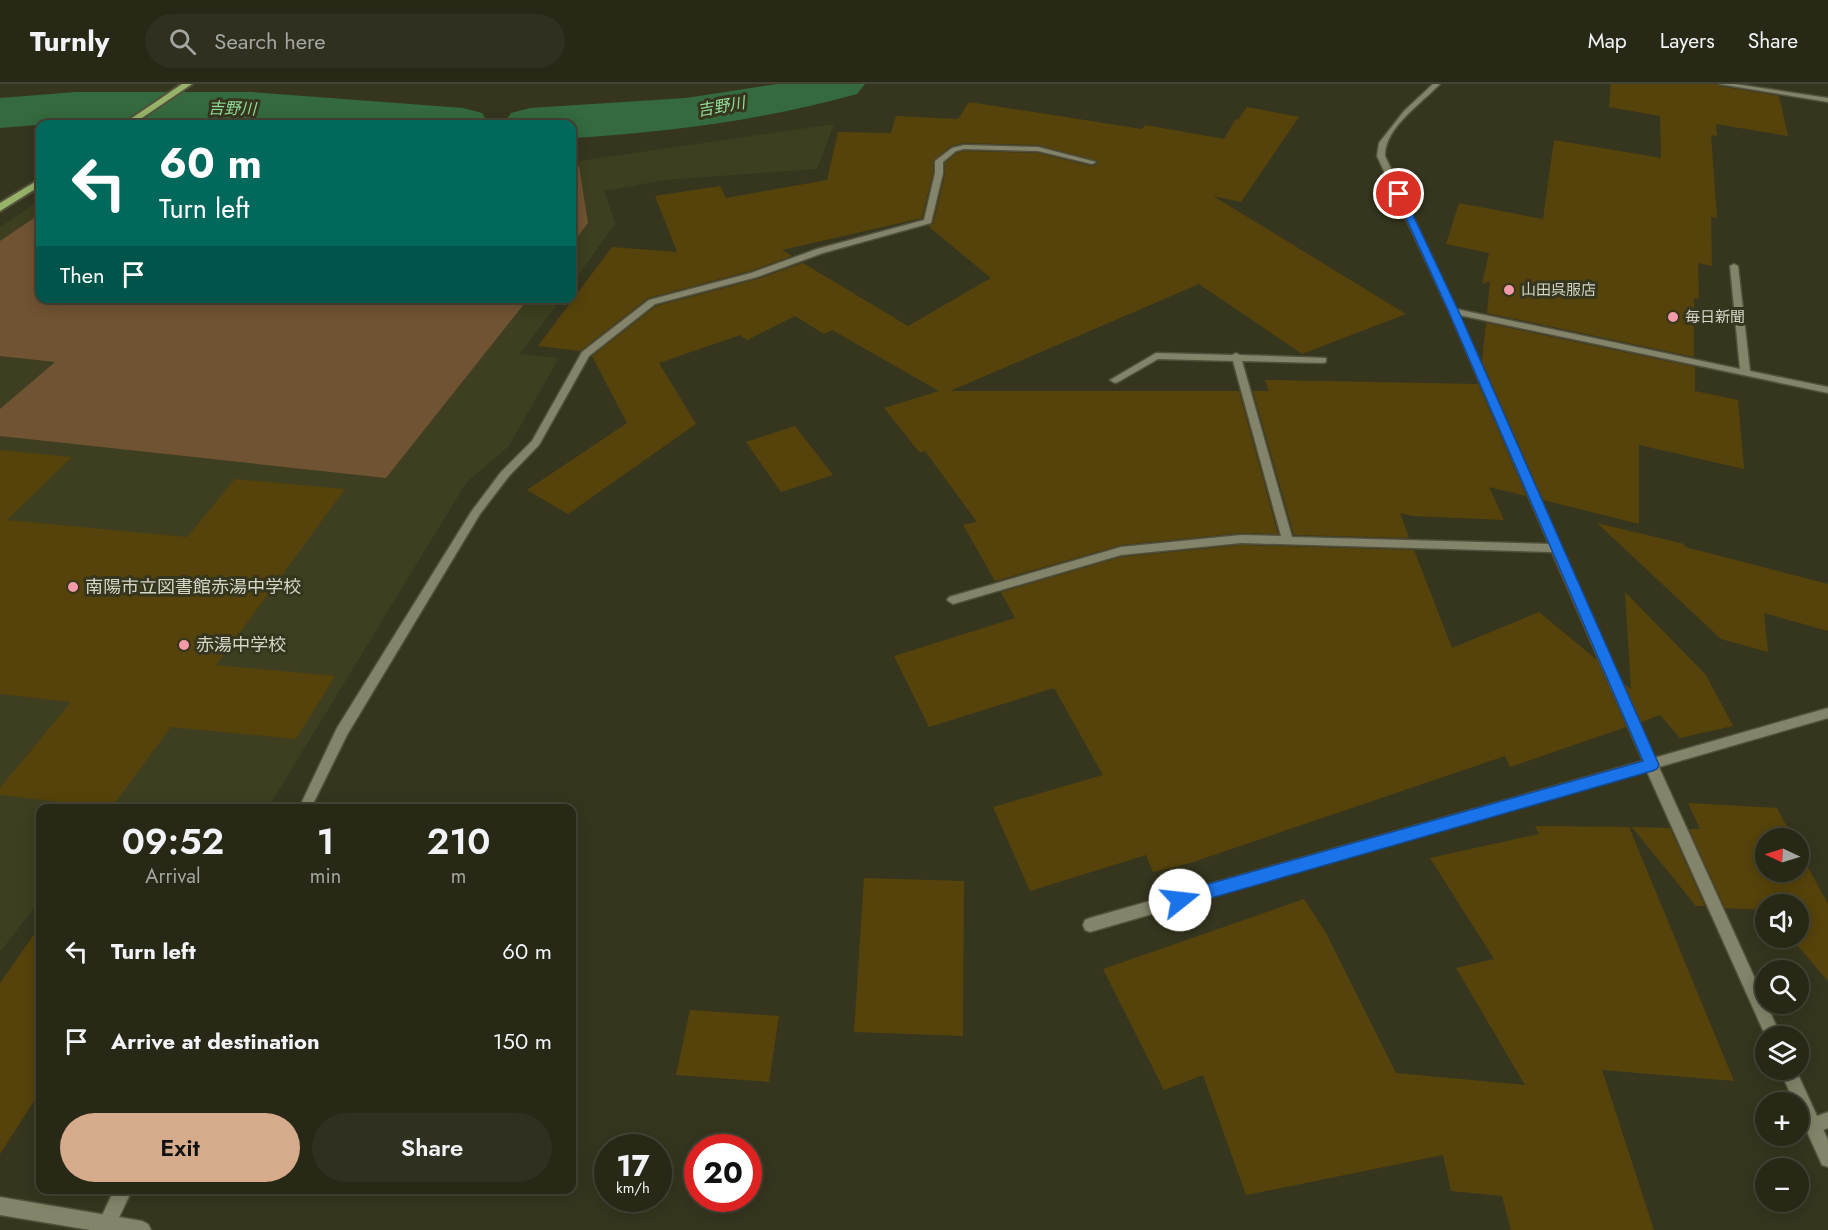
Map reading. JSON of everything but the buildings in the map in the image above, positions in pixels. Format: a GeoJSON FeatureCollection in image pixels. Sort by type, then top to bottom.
{"type":"FeatureCollection","features":[{"type":"Feature","properties":{"kind":"highway"},"geometry":{"type":"LineString","coordinates":[[134,120],[188,84]]}},
{"type":"Feature","properties":{"kind":"highway"},"geometry":{"type":"LineString","coordinates":[[0,208],[36,185]]}},
{"type":"Feature","properties":{"kind":"street"},"geometry":{"type":"LineString","coordinates":[[1437,84],[1406,112],[1381,144],[1381,156],[1453,310],[1769,1026]]}},
{"type":"Feature","properties":{"kind":"street"},"geometry":{"type":"LineString","coordinates":[[1722,84],[1828,100]]}},
{"type":"Feature","properties":{"kind":"street"},"geometry":{"type":"LineString","coordinates":[[308,804],[342,732],[476,512],[505,474],[536,443],[585,354],[652,302],[754,275],[820,251],[928,221],[939,173],[939,161],[954,149],[964,147],[1038,149],[1092,162]]}},
{"type":"Feature","properties":{"kind":"street"},"geometry":{"type":"LineString","coordinates":[[1734,266],[1745,371]]}},
{"type":"Feature","properties":{"kind":"street"},"geometry":{"type":"LineString","coordinates":[[1453,310],[1828,390]]}},
{"type":"Feature","properties":{"kind":"street"},"geometry":{"type":"LineString","coordinates":[[1236,356],[1287,540]]}},
{"type":"Feature","properties":{"kind":"street"},"geometry":{"type":"LineString","coordinates":[[1115,380],[1156,357],[1236,356],[1323,360]]}},
{"type":"Feature","properties":{"kind":"street"},"geometry":{"type":"LineString","coordinates":[[953,600],[1121,551],[1241,539],[1557,548]]}},
{"type":"Feature","properties":{"kind":"street"},"geometry":{"type":"LineString","coordinates":[[1090,925],[1828,713]]}},
{"type":"Feature","properties":{"kind":"street"},"geometry":{"type":"LineString","coordinates":[[1794,1080],[1820,1123],[1828,1159]]}},
{"type":"Feature","properties":{"kind":"street"},"geometry":{"type":"LineString","coordinates":[[107,1224],[121,1194]]}},
{"type":"Feature","properties":{"kind":"street"},"geometry":{"type":"LineString","coordinates":[[0,1206],[142,1230]]}},
{"type":"Feature","properties":{"kind":"shaded area"},"geometry":{"type":"Polygon","coordinates":[[[834,124],[817,169],[665,180],[604,191],[615,224],[576,278],[576,161],[834,124]]]}},
{"type":"Feature","properties":{"kind":"shaded area"},"geometry":{"type":"Polygon","coordinates":[[[576,166],[579,166],[588,223],[576,239],[576,166]]]}},
{"type":"Feature","properties":{"kind":"shaded area","name":"赤湯中学校"},"geometry":{"type":"Polygon","coordinates":[[[36,203],[36,303],[558,303],[520,354],[559,358],[509,446],[466,483],[270,804],[36,804],[36,905],[0,952],[0,227],[36,203]]]}},
{"type":"Feature","properties":{"kind":"shaded area"},"geometry":{"type":"Polygon","coordinates":[[[36,217],[36,303],[525,303],[386,478],[0,436],[0,409],[55,362],[0,356],[0,241],[36,217]]]}},
{"type":"Feature","properties":{"kind":"waterway","name":"吉野川"},"geometry":{"type":"LineString","coordinates":[[576,122],[647,117],[725,108],[764,102],[840,84]]}},
{"type":"Feature","properties":{"kind":"waterway","name":"吉野川"},"geometry":{"type":"LineString","coordinates":[[0,113],[75,107],[252,107],[413,120]]}},
{"type":"Feature","properties":{"kind":"place","name":"山田呉服店"},"geometry":{"type":"Point","coordinates":[1509,290]}},
{"type":"Feature","properties":{"kind":"place","name":"毎日新聞"},"geometry":{"type":"Point","coordinates":[1673,317]}},
{"type":"Feature","properties":{"kind":"place","name":"南陽市立図書館赤湯中学校"},"geometry":{"type":"Point","coordinates":[73,587]}},
{"type":"Feature","properties":{"kind":"place","name":"赤湯中学校"},"geometry":{"type":"Point","coordinates":[184,645]}},
{"type":"Feature","properties":{"kind":"route"},"geometry":{"type":"LineString","coordinates":[[1180,900],[1652,765],[1453,310],[1399,194]]}}]}
